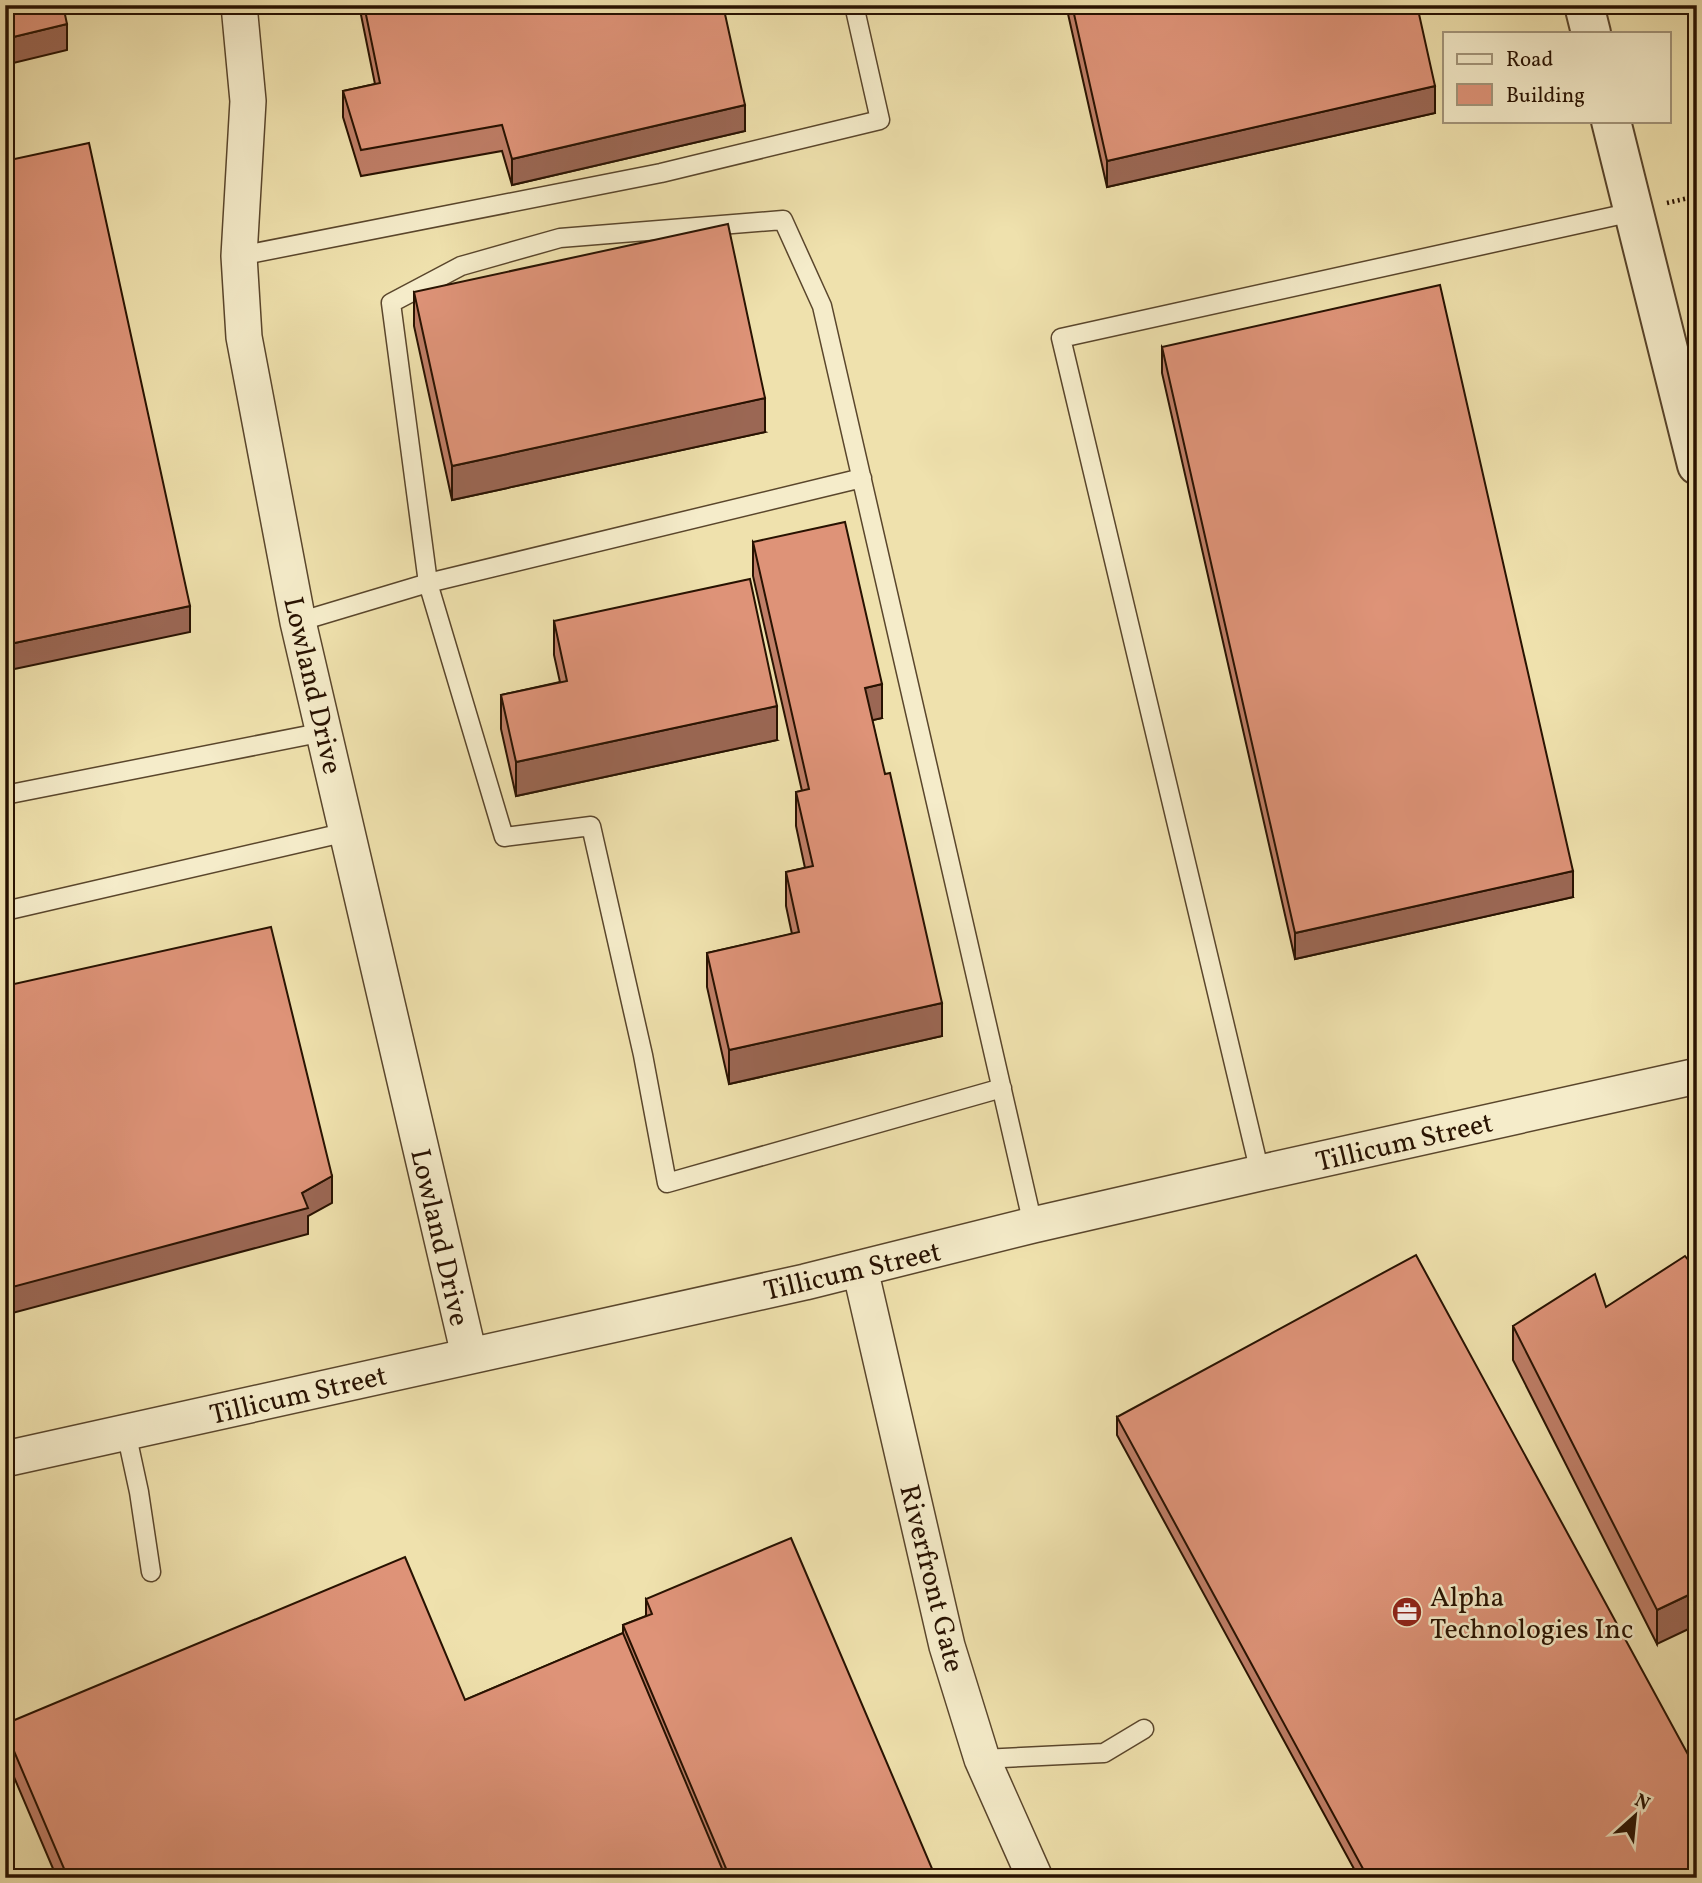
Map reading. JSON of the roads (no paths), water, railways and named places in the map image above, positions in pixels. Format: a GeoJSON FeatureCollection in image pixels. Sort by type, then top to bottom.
{"type":"FeatureCollection","features":[{"type":"Feature","properties":{"kind":"street","name":"Lowland Drive"},"geometry":{"type":"LineString","coordinates":[[239,5],[248,102],[239,256],[244,337],[298,622],[469,1355]]}},
{"type":"Feature","properties":{"kind":"street"},"geometry":{"type":"LineString","coordinates":[[1584,5],[1591,32]]}},
{"type":"Feature","properties":{"kind":"street"},"geometry":{"type":"LineString","coordinates":[[1611,122],[1697,465]]}},
{"type":"Feature","properties":{"kind":"street","name":"Tillicum Street"},"geometry":{"type":"LineString","coordinates":[[5,1459],[860,1269],[1033,1225],[1697,1076]]}},
{"type":"Feature","properties":{"kind":"street","name":"Riverfront Gate"},"geometry":{"type":"LineString","coordinates":[[860,1269],[947,1646],[982,1759],[1035,1878]]}},
{"type":"Feature","properties":{"kind":"lane"},"geometry":{"type":"LineString","coordinates":[[239,256],[661,173],[880,120],[854,5]]}},
{"type":"Feature","properties":{"kind":"lane"},"geometry":{"type":"LineString","coordinates":[[1260,1173],[1061,338],[1633,212]]}},
{"type":"Feature","properties":{"kind":"lane"},"geometry":{"type":"LineString","coordinates":[[1002,1088],[667,1183],[643,1055],[591,826],[504,838],[428,583],[391,303],[461,266],[560,238],[783,220],[822,306],[862,478],[1002,1088],[1033,1225]]}},
{"type":"Feature","properties":{"kind":"lane"},"geometry":{"type":"LineString","coordinates":[[298,622],[428,583],[862,478]]}},
{"type":"Feature","properties":{"kind":"lane"},"geometry":{"type":"LineString","coordinates":[[5,795],[324,732]]}},
{"type":"Feature","properties":{"kind":"lane"},"geometry":{"type":"LineString","coordinates":[[5,911],[347,832]]}},
{"type":"Feature","properties":{"kind":"lane"},"geometry":{"type":"LineString","coordinates":[[126,1432],[139,1492],[151,1572]]}},
{"type":"Feature","properties":{"kind":"lane"},"geometry":{"type":"LineString","coordinates":[[982,1759],[1104,1753],[1144,1729]]}},
{"type":"Feature","properties":{"kind":"place","name":"Alpha Technologies Inc"},"geometry":{"type":"Point","coordinates":[1407,1612]}}]}
